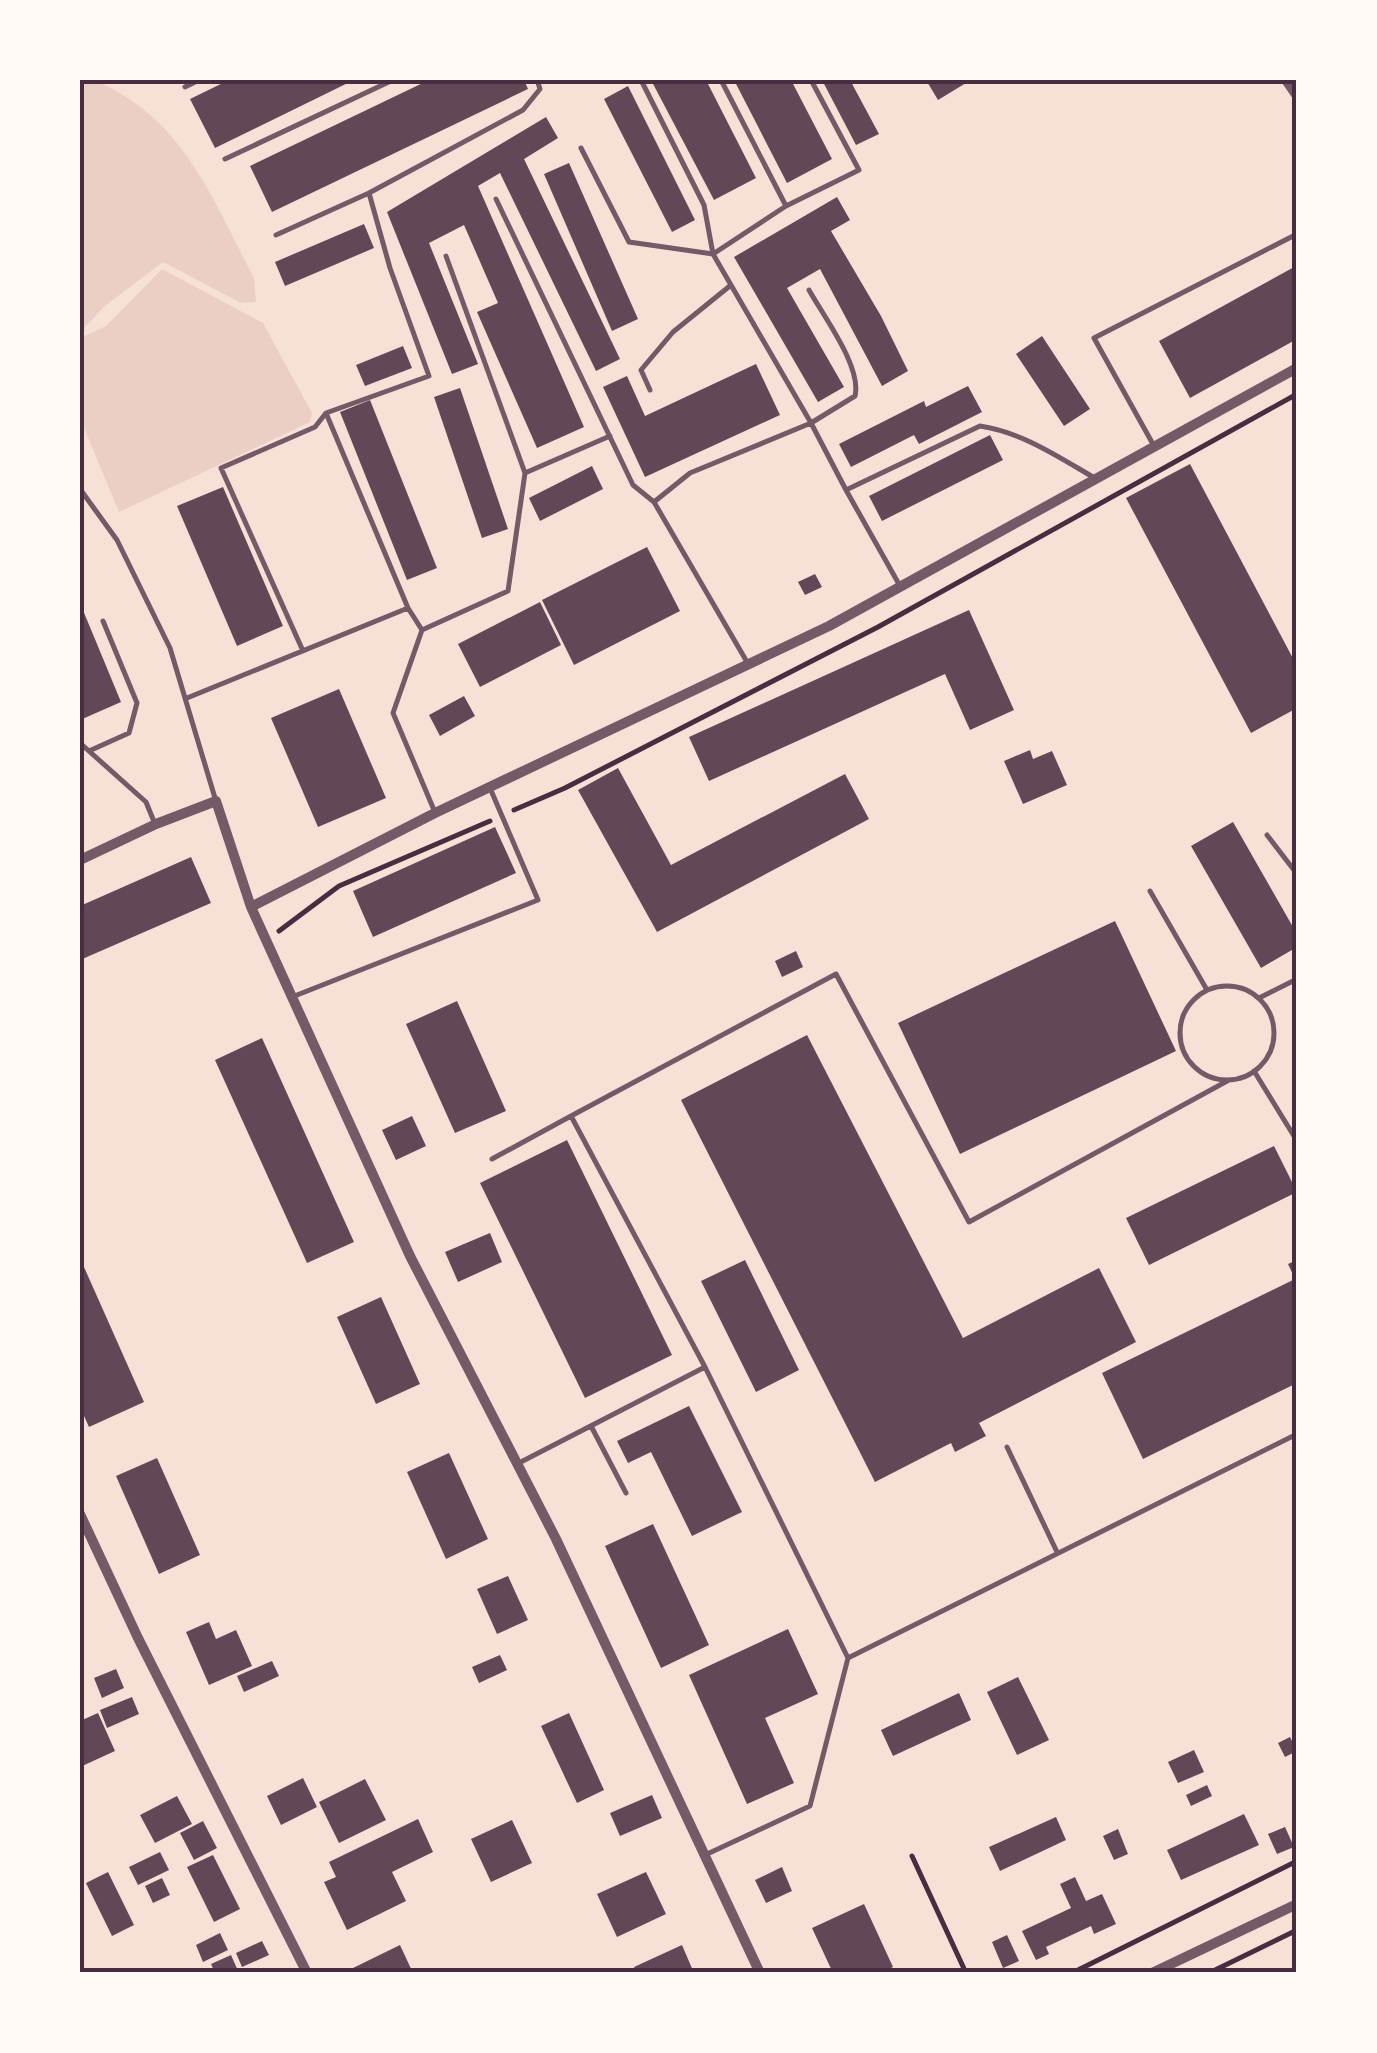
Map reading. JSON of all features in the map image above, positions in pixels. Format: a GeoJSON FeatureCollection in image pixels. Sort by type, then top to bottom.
{"type":"FeatureCollection","features":[{"type":"Feature","properties":{"kind":"street"},"geometry":{"type":"LineString","coordinates":[[1286,80],[1297,96]]}},
{"type":"Feature","properties":{"kind":"street"},"geometry":{"type":"LineString","coordinates":[[251,907],[749,665],[1297,368]]}},
{"type":"Feature","properties":{"kind":"street"},"geometry":{"type":"LineString","coordinates":[[80,860],[216,801],[251,907],[410,1256],[556,1539],[760,1973]]}},
{"type":"Feature","properties":{"kind":"street"},"geometry":{"type":"LineString","coordinates":[[80,1514],[307,1973]]}},
{"type":"Feature","properties":{"kind":"street"},"geometry":{"type":"LineString","coordinates":[[1152,1973],[1297,1904]]}},
{"type":"Feature","properties":{"kind":"lane"},"geometry":{"type":"LineString","coordinates":[[185,87],[199,80]]}},
{"type":"Feature","properties":{"kind":"lane"},"geometry":{"type":"LineString","coordinates":[[225,159],[393,80]]}},
{"type":"Feature","properties":{"kind":"lane"},"geometry":{"type":"LineString","coordinates":[[276,235],[369,193],[524,110],[540,89],[537,80]]}},
{"type":"Feature","properties":{"kind":"lane"},"geometry":{"type":"LineString","coordinates":[[641,80],[704,205],[713,254],[900,586]]}},
{"type":"Feature","properties":{"kind":"lane"},"geometry":{"type":"LineString","coordinates":[[721,80],[786,206]]}},
{"type":"Feature","properties":{"kind":"lane"},"geometry":{"type":"LineString","coordinates":[[582,148],[629,242],[713,254],[786,206],[860,170],[810,80]]}},
{"type":"Feature","properties":{"kind":"lane"},"geometry":{"type":"LineString","coordinates":[[303,651],[222,468],[315,427],[326,412],[428,376],[390,268],[369,193]]}},
{"type":"Feature","properties":{"kind":"lane"},"geometry":{"type":"LineString","coordinates":[[496,198],[633,485],[654,502],[749,665]]}},
{"type":"Feature","properties":{"kind":"lane"},"geometry":{"type":"LineString","coordinates":[[1154,446],[1094,338],[1297,234]]}},
{"type":"Feature","properties":{"kind":"lane"},"geometry":{"type":"LineString","coordinates":[[436,814],[393,713],[422,630],[508,591],[525,473],[446,256]]}},
{"type":"Feature","properties":{"kind":"lane"},"geometry":{"type":"LineString","coordinates":[[650,390],[641,370],[674,332],[731,285]]}},
{"type":"Feature","properties":{"kind":"lane"},"geometry":{"type":"LineString","coordinates":[[654,502],[690,473],[811,423],[854,396],[858,384],[846,354],[809,290]]}},
{"type":"Feature","properties":{"kind":"lane"},"geometry":{"type":"LineString","coordinates":[[326,412],[408,608],[422,630]]}},
{"type":"Feature","properties":{"kind":"lane"},"geometry":{"type":"LineString","coordinates":[[846,490],[980,426],[999,429],[1050,451],[1095,479]]}},
{"type":"Feature","properties":{"kind":"lane"},"geometry":{"type":"LineString","coordinates":[[525,473],[610,436]]}},
{"type":"Feature","properties":{"kind":"lane"},"geometry":{"type":"LineString","coordinates":[[80,489],[117,540],[170,648],[216,801]]}},
{"type":"Feature","properties":{"kind":"lane"},"geometry":{"type":"LineString","coordinates":[[187,698],[408,608]]}},
{"type":"Feature","properties":{"kind":"lane"},"geometry":{"type":"LineString","coordinates":[[89,751],[130,734],[137,703],[103,621]]}},
{"type":"Feature","properties":{"kind":"lane"},"geometry":{"type":"LineString","coordinates":[[80,743],[146,802],[156,824]]}},
{"type":"Feature","properties":{"kind":"lane"},"geometry":{"type":"LineString","coordinates":[[292,997],[538,900],[490,788]]}},
{"type":"Feature","properties":{"kind":"lane"},"geometry":{"type":"LineString","coordinates":[[1267,835],[1297,874]]}},
{"type":"Feature","properties":{"kind":"lane"},"geometry":{"type":"LineString","coordinates":[[1150,890],[1208,990]]}},
{"type":"Feature","properties":{"kind":"lane"},"geometry":{"type":"LineString","coordinates":[[492,1159],[836,974],[969,1222],[1229,1080],[1254,1071],[1271,1050],[1273,1022],[1259,998],[1234,986],[1208,990],[1187,1009],[1180,1036],[1191,1063],[1215,1078],[1229,1080]]}},
{"type":"Feature","properties":{"kind":"lane"},"geometry":{"type":"LineString","coordinates":[[1259,998],[1297,979]]}},
{"type":"Feature","properties":{"kind":"lane"},"geometry":{"type":"LineString","coordinates":[[1254,1071],[1297,1140]]}},
{"type":"Feature","properties":{"kind":"lane"},"geometry":{"type":"LineString","coordinates":[[570,1116],[705,1367],[848,1658],[810,1806],[705,1855]]}},
{"type":"Feature","properties":{"kind":"lane"},"geometry":{"type":"LineString","coordinates":[[517,1464],[705,1367]]}},
{"type":"Feature","properties":{"kind":"lane"},"geometry":{"type":"LineString","coordinates":[[591,1426],[626,1493]]}},
{"type":"Feature","properties":{"kind":"lane"},"geometry":{"type":"LineString","coordinates":[[848,1658],[1297,1434]]}},
{"type":"Feature","properties":{"kind":"lane"},"geometry":{"type":"LineString","coordinates":[[1007,1446],[1058,1553]]}},
{"type":"Feature","properties":{"kind":"path"},"geometry":{"type":"LineString","coordinates":[[912,1856],[966,1973]]}},
{"type":"Feature","properties":{"kind":"path"},"geometry":{"type":"LineString","coordinates":[[1072,1973],[1297,1861]]}},
{"type":"Feature","properties":{"kind":"path"},"geometry":{"type":"LineString","coordinates":[[1209,1973],[1297,1930]]}},
{"type":"Feature","properties":{"kind":"shaded area"},"geometry":{"type":"Polygon","coordinates":[[[80,80],[103,84],[123,95],[167,131],[185,153],[254,278],[256,302],[241,303],[163,262],[105,306],[80,332],[80,80]]]}},
{"type":"Feature","properties":{"kind":"shaded area"},"geometry":{"type":"Polygon","coordinates":[[[162,269],[263,323],[312,413],[310,422],[119,512],[80,418],[80,338],[106,326],[162,269]]]}},
{"type":"Feature","properties":{"kind":"building"},"geometry":{"type":"Polygon","coordinates":[[[229,80],[354,80],[215,148],[190,99],[229,80]]]}},
{"type":"Feature","properties":{"kind":"building"},"geometry":{"type":"Polygon","coordinates":[[[429,80],[524,80],[528,89],[272,212],[250,166],[429,80]]]}},
{"type":"Feature","properties":{"kind":"building"},"geometry":{"type":"Polygon","coordinates":[[[651,80],[706,80],[756,178],[714,200],[651,80]]]}},
{"type":"Feature","properties":{"kind":"building"},"geometry":{"type":"Polygon","coordinates":[[[734,80],[791,80],[832,159],[787,183],[734,80]]]}},
{"type":"Feature","properties":{"kind":"building"},"geometry":{"type":"Polygon","coordinates":[[[822,80],[850,80],[879,134],[856,145],[822,80]]]}},
{"type":"Feature","properties":{"kind":"building"},"geometry":{"type":"Polygon","coordinates":[[[926,80],[971,80],[938,100],[926,80]]]}},
{"type":"Feature","properties":{"kind":"building"},"geometry":{"type":"Polygon","coordinates":[[[628,86],[695,220],[672,232],[604,99],[628,86]]]}},
{"type":"Feature","properties":{"kind":"building"},"geometry":{"type":"Polygon","coordinates":[[[546,117],[558,138],[524,159],[620,359],[596,371],[500,173],[478,186],[584,427],[537,448],[477,312],[498,303],[464,225],[429,243],[478,364],[452,374],[387,212],[546,117]]]}},
{"type":"Feature","properties":{"kind":"building"},"geometry":{"type":"Polygon","coordinates":[[[569,163],[638,319],[612,331],[544,174],[569,163]]]}},
{"type":"Feature","properties":{"kind":"building"},"geometry":{"type":"Polygon","coordinates":[[[837,197],[850,220],[831,231],[908,371],[882,386],[820,269],[787,288],[844,387],[818,402],[734,257],[837,197]]]}},
{"type":"Feature","properties":{"kind":"building"},"geometry":{"type":"Polygon","coordinates":[[[364,224],[374,248],[285,286],[275,262],[364,224]]]}},
{"type":"Feature","properties":{"kind":"building"},"geometry":{"type":"Polygon","coordinates":[[[1296,266],[1297,339],[1190,398],[1159,341],[1296,266]]]}},
{"type":"Feature","properties":{"kind":"building"},"geometry":{"type":"Polygon","coordinates":[[[1042,336],[1090,409],[1064,426],[1016,354],[1042,336]]]}},
{"type":"Feature","properties":{"kind":"building"},"geometry":{"type":"Polygon","coordinates":[[[403,346],[412,368],[365,386],[356,365],[403,346]]]}},
{"type":"Feature","properties":{"kind":"building"},"geometry":{"type":"Polygon","coordinates":[[[756,364],[780,415],[645,477],[603,387],[627,376],[645,416],[756,364]]]}},
{"type":"Feature","properties":{"kind":"building"},"geometry":{"type":"Polygon","coordinates":[[[968,386],[982,412],[919,444],[914,435],[851,467],[839,444],[924,401],[926,407],[968,386]]]}},
{"type":"Feature","properties":{"kind":"building"},"geometry":{"type":"Polygon","coordinates":[[[460,388],[508,529],[482,538],[434,397],[460,388]]]}},
{"type":"Feature","properties":{"kind":"building"},"geometry":{"type":"Polygon","coordinates":[[[370,400],[437,568],[407,580],[340,412],[370,400]]]}},
{"type":"Feature","properties":{"kind":"building"},"geometry":{"type":"Polygon","coordinates":[[[990,435],[1003,460],[882,521],[869,496],[990,435]]]}},
{"type":"Feature","properties":{"kind":"building"},"geometry":{"type":"Polygon","coordinates":[[[1190,464],[1297,666],[1297,708],[1251,733],[1126,498],[1190,464]]]}},
{"type":"Feature","properties":{"kind":"building"},"geometry":{"type":"Polygon","coordinates":[[[592,466],[603,489],[540,521],[529,498],[592,466]]]}},
{"type":"Feature","properties":{"kind":"building"},"geometry":{"type":"Polygon","coordinates":[[[223,487],[283,626],[237,646],[177,506],[223,487]]]}},
{"type":"Feature","properties":{"kind":"building"},"geometry":{"type":"Polygon","coordinates":[[[647,547],[680,611],[574,665],[542,600],[647,547]]]}},
{"type":"Feature","properties":{"kind":"building"},"geometry":{"type":"Polygon","coordinates":[[[815,574],[822,587],[805,595],[798,582],[815,574]]]}},
{"type":"Feature","properties":{"kind":"building"},"geometry":{"type":"Polygon","coordinates":[[[540,602],[561,645],[480,687],[458,644],[540,602]]]}},
{"type":"Feature","properties":{"kind":"building"},"geometry":{"type":"Polygon","coordinates":[[[80,603],[121,702],[80,720],[80,603]]]}},
{"type":"Feature","properties":{"kind":"building"},"geometry":{"type":"Polygon","coordinates":[[[969,610],[1014,710],[970,730],[945,674],[709,781],[689,737],[969,610]]]}},
{"type":"Feature","properties":{"kind":"building"},"geometry":{"type":"Polygon","coordinates":[[[339,689],[386,798],[318,827],[271,718],[339,689]]]}},
{"type":"Feature","properties":{"kind":"building"},"geometry":{"type":"Polygon","coordinates":[[[464,696],[475,716],[440,736],[429,715],[464,696]]]}},
{"type":"Feature","properties":{"kind":"building"},"geometry":{"type":"Polygon","coordinates":[[[1030,750],[1033,759],[1052,751],[1067,785],[1023,804],[1004,761],[1030,750]]]}},
{"type":"Feature","properties":{"kind":"building"},"geometry":{"type":"Polygon","coordinates":[[[618,768],[671,865],[845,774],[869,819],[657,932],[578,790],[618,768]]]}},
{"type":"Feature","properties":{"kind":"building"},"geometry":{"type":"Polygon","coordinates":[[[1233,822],[1297,934],[1297,947],[1261,968],[1191,846],[1233,822]]]}},
{"type":"Feature","properties":{"kind":"building"},"geometry":{"type":"Polygon","coordinates":[[[495,827],[516,873],[373,937],[353,891],[495,827]]]}},
{"type":"Feature","properties":{"kind":"building"},"geometry":{"type":"Polygon","coordinates":[[[191,857],[211,903],[80,960],[80,906],[191,857]]]}},
{"type":"Feature","properties":{"kind":"building"},"geometry":{"type":"Polygon","coordinates":[[[1115,921],[1176,1051],[960,1154],[898,1023],[1115,921]]]}},
{"type":"Feature","properties":{"kind":"building"},"geometry":{"type":"Polygon","coordinates":[[[796,951],[803,967],[782,977],[775,961],[796,951]]]}},
{"type":"Feature","properties":{"kind":"building"},"geometry":{"type":"Polygon","coordinates":[[[457,1001],[506,1111],[455,1133],[406,1024],[457,1001]]]}},
{"type":"Feature","properties":{"kind":"building"},"geometry":{"type":"Polygon","coordinates":[[[807,1035],[963,1338],[1099,1268],[1136,1342],[979,1423],[986,1436],[955,1452],[951,1443],[875,1482],[681,1100],[807,1035]]]}},
{"type":"Feature","properties":{"kind":"building"},"geometry":{"type":"Polygon","coordinates":[[[262,1038],[354,1242],[307,1263],[215,1060],[262,1038]]]}},
{"type":"Feature","properties":{"kind":"building"},"geometry":{"type":"Polygon","coordinates":[[[412,1116],[426,1146],[396,1160],[382,1130],[412,1116]]]}},
{"type":"Feature","properties":{"kind":"building"},"geometry":{"type":"Polygon","coordinates":[[[567,1140],[672,1355],[585,1398],[480,1183],[567,1140]]]}},
{"type":"Feature","properties":{"kind":"building"},"geometry":{"type":"Polygon","coordinates":[[[1274,1146],[1297,1192],[1149,1265],[1126,1218],[1274,1146]]]}},
{"type":"Feature","properties":{"kind":"building"},"geometry":{"type":"Polygon","coordinates":[[[490,1233],[502,1262],[458,1282],[445,1252],[490,1233]]]}},
{"type":"Feature","properties":{"kind":"building"},"geometry":{"type":"Polygon","coordinates":[[[80,1258],[144,1402],[89,1427],[80,1407],[80,1258]]]}},
{"type":"Feature","properties":{"kind":"building"},"geometry":{"type":"Polygon","coordinates":[[[745,1260],[799,1370],[756,1392],[701,1281],[745,1260]]]}},
{"type":"Feature","properties":{"kind":"building"},"geometry":{"type":"Polygon","coordinates":[[[1297,1260],[1297,1383],[1143,1459],[1102,1373],[1295,1279],[1288,1264],[1297,1260]]]}},
{"type":"Feature","properties":{"kind":"building"},"geometry":{"type":"Polygon","coordinates":[[[381,1297],[420,1384],[376,1404],[337,1317],[381,1297]]]}},
{"type":"Feature","properties":{"kind":"building"},"geometry":{"type":"Polygon","coordinates":[[[689,1406],[742,1512],[692,1536],[651,1452],[628,1463],[617,1441],[689,1406]]]}},
{"type":"Feature","properties":{"kind":"building"},"geometry":{"type":"Polygon","coordinates":[[[449,1453],[488,1539],[446,1559],[407,1472],[449,1453]]]}},
{"type":"Feature","properties":{"kind":"building"},"geometry":{"type":"Polygon","coordinates":[[[157,1458],[200,1555],[159,1574],[116,1476],[157,1458]]]}},
{"type":"Feature","properties":{"kind":"building"},"geometry":{"type":"Polygon","coordinates":[[[653,1524],[709,1645],[661,1668],[605,1546],[653,1524]]]}},
{"type":"Feature","properties":{"kind":"building"},"geometry":{"type":"Polygon","coordinates":[[[508,1576],[528,1620],[497,1634],[477,1589],[508,1576]]]}},
{"type":"Feature","properties":{"kind":"building"},"geometry":{"type":"Polygon","coordinates":[[[209,1622],[216,1639],[236,1630],[252,1666],[209,1685],[186,1632],[209,1622]]]}},
{"type":"Feature","properties":{"kind":"building"},"geometry":{"type":"Polygon","coordinates":[[[788,1629],[818,1694],[765,1718],[794,1783],[747,1804],[689,1675],[788,1629]]]}},
{"type":"Feature","properties":{"kind":"building"},"geometry":{"type":"Polygon","coordinates":[[[500,1655],[507,1670],[479,1683],[472,1667],[500,1655]]]}},
{"type":"Feature","properties":{"kind":"building"},"geometry":{"type":"Polygon","coordinates":[[[272,1661],[279,1676],[244,1692],[237,1676],[272,1661]]]}},
{"type":"Feature","properties":{"kind":"building"},"geometry":{"type":"Polygon","coordinates":[[[116,1669],[124,1688],[102,1698],[94,1678],[116,1669]]]}},
{"type":"Feature","properties":{"kind":"building"},"geometry":{"type":"Polygon","coordinates":[[[1018,1677],[1049,1740],[1017,1755],[987,1692],[1018,1677]]]}},
{"type":"Feature","properties":{"kind":"building"},"geometry":{"type":"Polygon","coordinates":[[[959,1693],[971,1720],[893,1756],[881,1730],[959,1693]]]}},
{"type":"Feature","properties":{"kind":"building"},"geometry":{"type":"Polygon","coordinates":[[[132,1697],[139,1714],[107,1728],[100,1710],[132,1697]]]}},
{"type":"Feature","properties":{"kind":"building"},"geometry":{"type":"Polygon","coordinates":[[[98,1713],[115,1751],[80,1767],[80,1721],[98,1713]]]}},
{"type":"Feature","properties":{"kind":"building"},"geometry":{"type":"Polygon","coordinates":[[[569,1713],[604,1790],[577,1803],[541,1726],[569,1713]]]}},
{"type":"Feature","properties":{"kind":"building"},"geometry":{"type":"Polygon","coordinates":[[[1290,1737],[1297,1751],[1285,1757],[1278,1743],[1290,1737]]]}},
{"type":"Feature","properties":{"kind":"building"},"geometry":{"type":"Polygon","coordinates":[[[1194,1750],[1204,1772],[1178,1783],[1168,1762],[1194,1750]]]}},
{"type":"Feature","properties":{"kind":"building"},"geometry":{"type":"Polygon","coordinates":[[[303,1778],[317,1807],[281,1825],[267,1796],[303,1778]]]}},
{"type":"Feature","properties":{"kind":"building"},"geometry":{"type":"Polygon","coordinates":[[[365,1779],[386,1820],[339,1843],[319,1802],[365,1779]]]}},
{"type":"Feature","properties":{"kind":"building"},"geometry":{"type":"Polygon","coordinates":[[[1207,1785],[1212,1796],[1191,1806],[1186,1795],[1207,1785]]]}},
{"type":"Feature","properties":{"kind":"building"},"geometry":{"type":"Polygon","coordinates":[[[652,1795],[662,1818],[620,1836],[610,1813],[652,1795]]]}},
{"type":"Feature","properties":{"kind":"building"},"geometry":{"type":"Polygon","coordinates":[[[177,1796],[192,1824],[155,1843],[140,1815],[177,1796]]]}},
{"type":"Feature","properties":{"kind":"building"},"geometry":{"type":"Polygon","coordinates":[[[1244,1814],[1259,1845],[1181,1880],[1167,1850],[1244,1814]]]}},
{"type":"Feature","properties":{"kind":"building"},"geometry":{"type":"Polygon","coordinates":[[[1056,1817],[1066,1840],[1000,1871],[989,1847],[1056,1817]]]}},
{"type":"Feature","properties":{"kind":"building"},"geometry":{"type":"Polygon","coordinates":[[[418,1819],[433,1852],[392,1872],[406,1901],[347,1930],[324,1882],[336,1877],[329,1862],[418,1819]]]}},
{"type":"Feature","properties":{"kind":"building"},"geometry":{"type":"Polygon","coordinates":[[[512,1820],[532,1863],[491,1882],[471,1839],[512,1820]]]}},
{"type":"Feature","properties":{"kind":"building"},"geometry":{"type":"Polygon","coordinates":[[[203,1821],[217,1848],[194,1860],[180,1833],[203,1821]]]}},
{"type":"Feature","properties":{"kind":"building"},"geometry":{"type":"Polygon","coordinates":[[[1285,1827],[1294,1847],[1277,1854],[1268,1834],[1285,1827]]]}},
{"type":"Feature","properties":{"kind":"building"},"geometry":{"type":"Polygon","coordinates":[[[1118,1829],[1128,1854],[1114,1860],[1103,1836],[1118,1829]]]}},
{"type":"Feature","properties":{"kind":"building"},"geometry":{"type":"Polygon","coordinates":[[[160,1852],[169,1870],[138,1885],[129,1867],[160,1852]]]}},
{"type":"Feature","properties":{"kind":"building"},"geometry":{"type":"Polygon","coordinates":[[[213,1855],[240,1909],[214,1922],[187,1867],[213,1855]]]}},
{"type":"Feature","properties":{"kind":"building"},"geometry":{"type":"Polygon","coordinates":[[[782,1867],[792,1891],[766,1903],[755,1880],[782,1867]]]}},
{"type":"Feature","properties":{"kind":"building"},"geometry":{"type":"Polygon","coordinates":[[[108,1872],[134,1925],[112,1936],[86,1883],[108,1872]]]}},
{"type":"Feature","properties":{"kind":"building"},"geometry":{"type":"Polygon","coordinates":[[[646,1872],[666,1914],[617,1937],[597,1894],[646,1872]]]}},
{"type":"Feature","properties":{"kind":"building"},"geometry":{"type":"Polygon","coordinates":[[[1075,1877],[1086,1901],[1102,1894],[1116,1924],[1094,1934],[1091,1926],[1046,1947],[1049,1954],[1036,1960],[1022,1931],[1071,1908],[1060,1884],[1075,1877]]]}},
{"type":"Feature","properties":{"kind":"building"},"geometry":{"type":"Polygon","coordinates":[[[162,1878],[170,1895],[153,1903],[145,1886],[162,1878]]]}},
{"type":"Feature","properties":{"kind":"building"},"geometry":{"type":"Polygon","coordinates":[[[864,1904],[893,1967],[881,1973],[833,1973],[812,1928],[864,1904]]]}},
{"type":"Feature","properties":{"kind":"building"},"geometry":{"type":"Polygon","coordinates":[[[220,1933],[228,1950],[203,1962],[196,1945],[220,1933]]]}},
{"type":"Feature","properties":{"kind":"building"},"geometry":{"type":"Polygon","coordinates":[[[1007,1935],[1019,1961],[1003,1968],[992,1942],[1007,1935]]]}},
{"type":"Feature","properties":{"kind":"building"},"geometry":{"type":"Polygon","coordinates":[[[262,1941],[269,1955],[242,1967],[236,1953],[262,1941]]]}},
{"type":"Feature","properties":{"kind":"building"},"geometry":{"type":"Polygon","coordinates":[[[400,1945],[413,1973],[355,1973],[353,1968],[400,1945]]]}},
{"type":"Feature","properties":{"kind":"building"},"geometry":{"type":"Polygon","coordinates":[[[682,1945],[694,1973],[636,1973],[634,1967],[682,1945]]]}},
{"type":"Feature","properties":{"kind":"building"},"geometry":{"type":"Polygon","coordinates":[[[231,1955],[239,1973],[215,1973],[211,1964],[231,1955]]]}}]}
